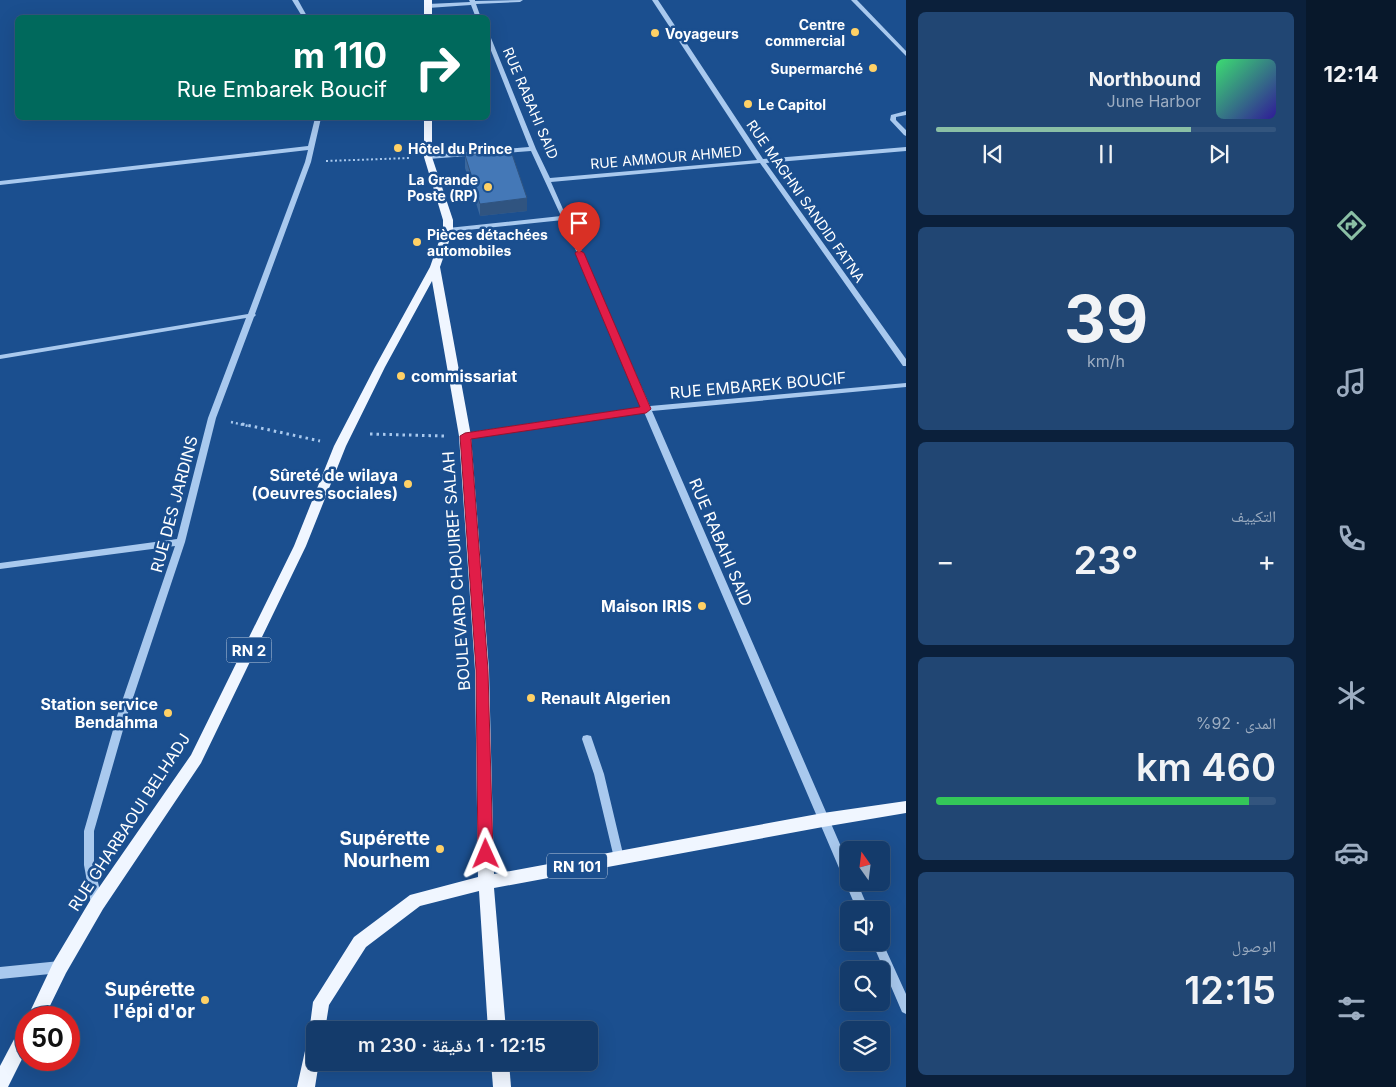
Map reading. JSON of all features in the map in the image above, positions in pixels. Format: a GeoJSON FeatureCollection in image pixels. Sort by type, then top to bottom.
{"type":"FeatureCollection","features":[{"type":"Feature","properties":{"kind":"main road"},"geometry":{"type":"LineString","coordinates":[[428,120],[428,157],[448,220],[448,230]]}},
{"type":"Feature","properties":{"kind":"main road","name":"BOULEVARD CHOUIREF SALAH"},"geometry":{"type":"LineString","coordinates":[[448,230],[435,267],[465,436],[482,670],[486,882],[497,1021]]}},
{"type":"Feature","properties":{"kind":"main road","name":"RUE GHARBAOUI BELHADJ"},"geometry":{"type":"LineString","coordinates":[[41,1006],[60,967],[97,904],[196,759],[300,546],[340,446],[380,367],[435,267]]}},
{"type":"Feature","properties":{"kind":"main road","name":"RN 101"},"geometry":{"type":"LineString","coordinates":[[318,1021],[321,1002],[360,942],[416,900],[486,882],[823,820],[906,807]]}},
{"type":"Feature","properties":{"kind":"main road"},"geometry":{"type":"LineString","coordinates":[[0,1084],[15,1055]]}},
{"type":"Feature","properties":{"kind":"main road"},"geometry":{"type":"LineString","coordinates":[[306,1087],[309,1071]]}},
{"type":"Feature","properties":{"kind":"main road"},"geometry":{"type":"LineString","coordinates":[[501,1071],[502,1087]]}},
{"type":"Feature","properties":{"kind":"street"},"geometry":{"type":"LineString","coordinates":[[295,0],[304,15]]}},
{"type":"Feature","properties":{"kind":"street"},"geometry":{"type":"LineString","coordinates":[[428,3],[520,0]]}},
{"type":"Feature","properties":{"kind":"street","name":"RUE MAGHNI SANDID FATNA"},"geometry":{"type":"LineString","coordinates":[[655,0],[761,162],[906,364]]}},
{"type":"Feature","properties":{"kind":"street"},"geometry":{"type":"LineString","coordinates":[[854,0],[906,54]]}},
{"type":"Feature","properties":{"kind":"street"},"geometry":{"type":"LineString","coordinates":[[472,2],[478,15]]}},
{"type":"Feature","properties":{"kind":"street","name":"RUE RABAHI SAID"},"geometry":{"type":"LineString","coordinates":[[490,43],[533,149],[840,858]]}},
{"type":"Feature","properties":{"kind":"street"},"geometry":{"type":"LineString","coordinates":[[906,113],[893,116],[893,120],[906,134]]}},
{"type":"Feature","properties":{"kind":"street","name":"RUE DES JARDINS"},"geometry":{"type":"LineString","coordinates":[[97,904],[89,865],[89,831],[122,716],[181,542],[212,418],[308,162],[318,120]]}},
{"type":"Feature","properties":{"kind":"street"},"geometry":{"type":"LineString","coordinates":[[0,184],[311,148]]}},
{"type":"Feature","properties":{"kind":"street"},"geometry":{"type":"LineString","coordinates":[[428,157],[533,149]]}},
{"type":"Feature","properties":{"kind":"street","name":"RUE AMMOUR AHMED"},"geometry":{"type":"LineString","coordinates":[[547,180],[906,149]]}},
{"type":"Feature","properties":{"kind":"street"},"geometry":{"type":"LineString","coordinates":[[448,230],[564,218]]}},
{"type":"Feature","properties":{"kind":"street"},"geometry":{"type":"LineString","coordinates":[[0,357],[252,315]]}},
{"type":"Feature","properties":{"kind":"street","name":"RUE EMBAREK BOUCIF"},"geometry":{"type":"LineString","coordinates":[[465,436],[646,409],[906,385]]}},
{"type":"Feature","properties":{"kind":"street"},"geometry":{"type":"LineString","coordinates":[[0,566],[181,542]]}},
{"type":"Feature","properties":{"kind":"street"},"geometry":{"type":"LineString","coordinates":[[588,739],[599,774],[619,858]]}},
{"type":"Feature","properties":{"kind":"street"},"geometry":{"type":"LineString","coordinates":[[881,951],[906,1008]]}},
{"type":"Feature","properties":{"kind":"street"},"geometry":{"type":"LineString","coordinates":[[0,973],[60,967]]}},
{"type":"Feature","properties":{"kind":"path"},"geometry":{"type":"LineString","coordinates":[[308,162],[428,157]]}},
{"type":"Feature","properties":{"kind":"path"},"geometry":{"type":"LineString","coordinates":[[212,418],[340,446]]}},
{"type":"Feature","properties":{"kind":"path"},"geometry":{"type":"LineString","coordinates":[[347,433],[465,436]]}},
{"type":"Feature","properties":{"kind":"building"},"geometry":{"type":"Polygon","coordinates":[[[511,151],[527,198],[480,204],[465,155],[511,151]]]}},
{"type":"Feature","properties":{"kind":"place","name":"Centre commercial"},"geometry":{"type":"Point","coordinates":[855,32]}},
{"type":"Feature","properties":{"kind":"place","name":"Voyageurs"},"geometry":{"type":"Point","coordinates":[655,33]}},
{"type":"Feature","properties":{"kind":"place","name":"Supermarché"},"geometry":{"type":"Point","coordinates":[873,68]}},
{"type":"Feature","properties":{"kind":"place","name":"Le Capitol"},"geometry":{"type":"Point","coordinates":[748,104]}},
{"type":"Feature","properties":{"kind":"place","name":"Hôtel du Prince"},"geometry":{"type":"Point","coordinates":[398,148]}},
{"type":"Feature","properties":{"kind":"place","name":"La Grande Poste (RP)"},"geometry":{"type":"Point","coordinates":[488,187]}},
{"type":"Feature","properties":{"kind":"place","name":"Pièces détachées automobiles"},"geometry":{"type":"Point","coordinates":[417,242]}},
{"type":"Feature","properties":{"kind":"place","name":"commissariat"},"geometry":{"type":"Point","coordinates":[401,376]}},
{"type":"Feature","properties":{"kind":"place","name":"Sûreté de wilaya (Oeuvres sociales)"},"geometry":{"type":"Point","coordinates":[408,484]}},
{"type":"Feature","properties":{"kind":"place","name":"Maison IRIS"},"geometry":{"type":"Point","coordinates":[702,606]}},
{"type":"Feature","properties":{"kind":"place","name":"Renault Algerien"},"geometry":{"type":"Point","coordinates":[531,698]}},
{"type":"Feature","properties":{"kind":"place","name":"Station service Bendahma"},"geometry":{"type":"Point","coordinates":[168,713]}},
{"type":"Feature","properties":{"kind":"place","name":"Supérette Nourhem"},"geometry":{"type":"Point","coordinates":[440,849]}},
{"type":"Feature","properties":{"kind":"place","name":"Supérette l'épi d'or"},"geometry":{"type":"Point","coordinates":[205,1000]}},
{"type":"Feature","properties":{"kind":"route"},"geometry":{"type":"LineString","coordinates":[[486,854],[482,670],[465,436],[646,409],[579,253]]}}]}
